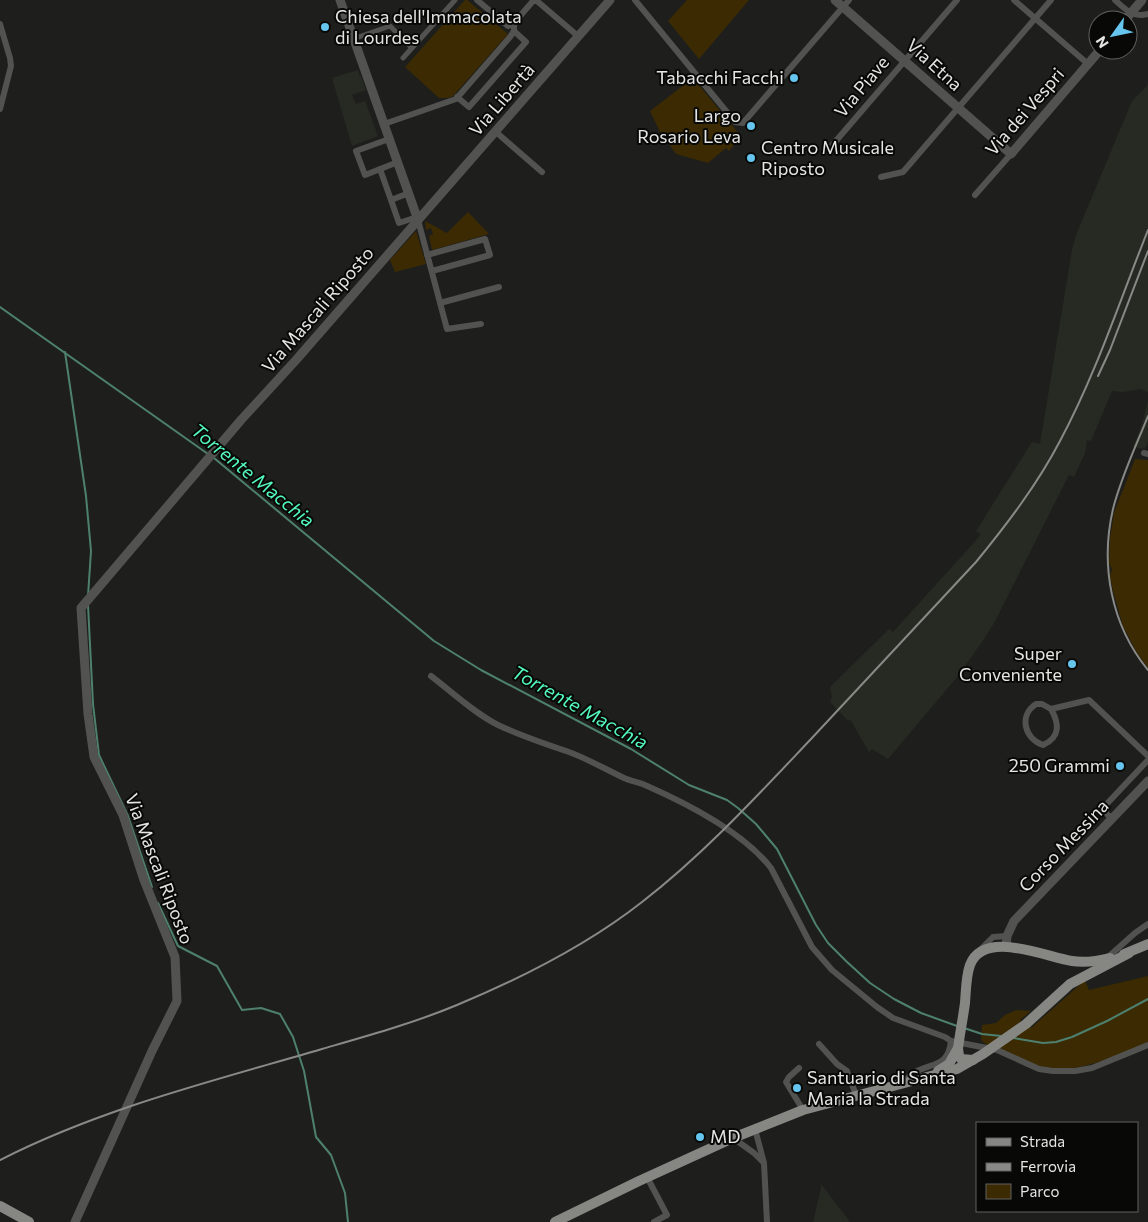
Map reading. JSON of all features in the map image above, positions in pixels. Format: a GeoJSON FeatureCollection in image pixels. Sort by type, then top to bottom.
{"type":"FeatureCollection","features":[{"type":"Feature","properties":{"kind":"main road"},"geometry":{"type":"LineString","coordinates":[[1070,984],[1148,944]]}},
{"type":"Feature","properties":{"kind":"main road"},"geometry":{"type":"LineString","coordinates":[[928,1076],[949,1064],[964,1005],[968,972],[973,958],[977,954],[990,948],[1006,947],[1081,962],[1106,959],[1129,953]]}},
{"type":"Feature","properties":{"kind":"main road"},"geometry":{"type":"LineString","coordinates":[[555,1222],[733,1138],[803,1110],[957,1069],[974,1060],[1026,1024],[1085,969],[1085,964],[1081,962]]}},
{"type":"Feature","properties":{"kind":"main road"},"geometry":{"type":"LineString","coordinates":[[954,1045],[961,1059],[974,1060]]}},
{"type":"Feature","properties":{"kind":"main road"},"geometry":{"type":"LineString","coordinates":[[0,1206],[29,1222]]}},
{"type":"Feature","properties":{"kind":"street"},"geometry":{"type":"LineString","coordinates":[[403,58],[455,0]]}},
{"type":"Feature","properties":{"kind":"street"},"geometry":{"type":"LineString","coordinates":[[477,0],[508,26],[514,23],[533,1],[537,1],[579,37]]}},
{"type":"Feature","properties":{"kind":"street","name":"Via Libertà"},"geometry":{"type":"LineString","coordinates":[[417,218],[496,132],[610,0]]}},
{"type":"Feature","properties":{"kind":"street"},"geometry":{"type":"LineString","coordinates":[[635,0],[735,122],[739,123],[743,123],[846,4]]}},
{"type":"Feature","properties":{"kind":"street","name":"Via Etna"},"geometry":{"type":"LineString","coordinates":[[835,0],[846,4],[904,60],[1011,154]]}},
{"type":"Feature","properties":{"kind":"street","name":"Via Piave"},"geometry":{"type":"LineString","coordinates":[[830,149],[904,60],[958,0]]}},
{"type":"Feature","properties":{"kind":"street"},"geometry":{"type":"LineString","coordinates":[[1014,0],[1088,64]]}},
{"type":"Feature","properties":{"kind":"street"},"geometry":{"type":"LineString","coordinates":[[881,177],[903,172],[1052,0]]}},
{"type":"Feature","properties":{"kind":"street"},"geometry":{"type":"LineString","coordinates":[[1115,0],[1123,10]]}},
{"type":"Feature","properties":{"kind":"street"},"geometry":{"type":"LineString","coordinates":[[1134,10],[1142,0]]}},
{"type":"Feature","properties":{"kind":"street"},"geometry":{"type":"LineString","coordinates":[[342,1],[353,39],[417,218],[447,329],[480,324]]}},
{"type":"Feature","properties":{"kind":"street"},"geometry":{"type":"LineString","coordinates":[[384,124],[456,99],[514,31],[514,23]]}},
{"type":"Feature","properties":{"kind":"street"},"geometry":{"type":"LineString","coordinates":[[0,24],[10,58],[10,66],[0,109]]}},
{"type":"Feature","properties":{"kind":"street"},"geometry":{"type":"LineString","coordinates":[[353,39],[390,26],[412,48]]}},
{"type":"Feature","properties":{"kind":"street"},"geometry":{"type":"LineString","coordinates":[[457,97],[469,107],[526,42],[514,31]]}},
{"type":"Feature","properties":{"kind":"street","name":"Via dei Vespri"},"geometry":{"type":"LineString","coordinates":[[975,195],[1091,60]]}},
{"type":"Feature","properties":{"kind":"street"},"geometry":{"type":"LineString","coordinates":[[496,132],[542,172]]}},
{"type":"Feature","properties":{"kind":"street"},"geometry":{"type":"LineString","coordinates":[[389,139],[356,151],[365,175],[398,162]]}},
{"type":"Feature","properties":{"kind":"street"},"geometry":{"type":"LineString","coordinates":[[380,169],[399,223],[417,218]]}},
{"type":"Feature","properties":{"kind":"street"},"geometry":{"type":"LineString","coordinates":[[391,200],[409,194]]}},
{"type":"Feature","properties":{"kind":"street","name":"Via Mascali Riposto"},"geometry":{"type":"LineString","coordinates":[[75,1222],[177,1001],[176,957],[144,880],[123,815],[94,757],[88,714],[81,608],[417,218]]}},
{"type":"Feature","properties":{"kind":"street"},"geometry":{"type":"LineString","coordinates":[[427,255],[486,239],[490,255],[432,271]]}},
{"type":"Feature","properties":{"kind":"street"},"geometry":{"type":"LineString","coordinates":[[440,303],[499,287]]}},
{"type":"Feature","properties":{"kind":"street"},"geometry":{"type":"LineString","coordinates":[[430,676],[497,725],[587,759],[626,779],[644,785],[719,824],[751,848],[771,868],[812,947],[832,970],[893,1018],[945,1037],[954,1045],[997,1050],[1039,1069],[1053,1071],[1075,1071],[1092,1068],[1148,1045]]}},
{"type":"Feature","properties":{"kind":"street"},"geometry":{"type":"LineString","coordinates":[[1051,709],[1055,716],[1058,731],[1048,743],[1043,745],[1038,743],[1028,733],[1025,723],[1027,713],[1031,708],[1036,704],[1042,704],[1051,709],[1089,700],[1148,756]]}},
{"type":"Feature","properties":{"kind":"street"},"geometry":{"type":"LineString","coordinates":[[1112,819],[1102,809],[1148,760]]}},
{"type":"Feature","properties":{"kind":"street","name":"Corso Messina"},"geometry":{"type":"LineString","coordinates":[[1007,936],[1014,921],[1148,781]]}},
{"type":"Feature","properties":{"kind":"street"},"geometry":{"type":"LineString","coordinates":[[1106,959],[1148,924]]}},
{"type":"Feature","properties":{"kind":"street"},"geometry":{"type":"LineString","coordinates":[[977,954],[985,943],[993,937],[1007,936],[1006,947]]}},
{"type":"Feature","properties":{"kind":"street"},"geometry":{"type":"LineString","coordinates":[[820,1044],[836,1064],[847,1071],[856,1095]]}},
{"type":"Feature","properties":{"kind":"street"},"geometry":{"type":"LineString","coordinates":[[903,1082],[912,1073],[942,1061],[954,1045]]}},
{"type":"Feature","properties":{"kind":"street"},"geometry":{"type":"LineString","coordinates":[[799,1068],[788,1077],[786,1082],[803,1110]]}},
{"type":"Feature","properties":{"kind":"street"},"geometry":{"type":"LineString","coordinates":[[755,1129],[764,1163],[767,1222]]}},
{"type":"Feature","properties":{"kind":"street"},"geometry":{"type":"LineString","coordinates":[[733,1138],[754,1153],[764,1163]]}},
{"type":"Feature","properties":{"kind":"street"},"geometry":{"type":"LineString","coordinates":[[647,1177],[667,1215],[654,1222]]}},
{"type":"Feature","properties":{"kind":"shaded area"},"geometry":{"type":"Polygon","coordinates":[[[358,70],[366,90],[352,95],[356,104],[365,101],[378,136],[352,146],[332,78],[358,70]]]}},
{"type":"Feature","properties":{"kind":"shaded area"},"geometry":{"type":"Polygon","coordinates":[[[1148,82],[1148,392],[1140,389],[1123,392],[1112,391],[1091,441],[1087,440],[1085,453],[1074,477],[1069,475],[994,623],[984,639],[958,676],[888,759],[872,749],[869,752],[850,719],[848,721],[830,702],[832,697],[830,687],[889,629],[893,632],[979,537],[981,534],[976,531],[1032,442],[1040,444],[1076,235],[1132,101],[1147,86],[1148,82]]]}},
{"type":"Feature","properties":{"kind":"shaded area"},"geometry":{"type":"Polygon","coordinates":[[[1148,401],[1148,441],[1145,449],[1133,447],[1142,424],[1148,401]]]}},
{"type":"Feature","properties":{"kind":"shaded area"},"geometry":{"type":"Polygon","coordinates":[[[821,1184],[850,1222],[813,1222],[821,1184]]]}},
{"type":"Feature","properties":{"kind":"green space"},"geometry":{"type":"Polygon","coordinates":[[[465,0],[508,34],[453,96],[439,98],[405,67],[465,0]]]}},
{"type":"Feature","properties":{"kind":"green space"},"geometry":{"type":"Polygon","coordinates":[[[687,0],[749,0],[699,59],[668,21],[687,0]]]}},
{"type":"Feature","properties":{"kind":"green space"},"geometry":{"type":"Polygon","coordinates":[[[693,78],[741,136],[729,151],[726,148],[708,163],[676,154],[660,132],[650,111],[693,78]]]}},
{"type":"Feature","properties":{"kind":"green space"},"geometry":{"type":"Polygon","coordinates":[[[468,212],[489,234],[432,250],[429,236],[433,234],[431,228],[426,230],[425,221],[447,233],[468,212]]]}},
{"type":"Feature","properties":{"kind":"green space"},"geometry":{"type":"Polygon","coordinates":[[[416,231],[426,264],[395,272],[390,260],[416,231]]]}},
{"type":"Feature","properties":{"kind":"green space"},"geometry":{"type":"Polygon","coordinates":[[[1135,459],[1148,460],[1148,668],[1137,653],[1123,626],[1113,591],[1110,576],[1112,569],[1109,563],[1114,513],[1135,459]]]}},
{"type":"Feature","properties":{"kind":"green space"},"geometry":{"type":"Polygon","coordinates":[[[1148,976],[1148,1043],[1121,1054],[1080,1067],[1052,1068],[1030,1064],[981,1040],[982,1025],[996,1023],[1005,1015],[1016,1010],[1031,1011],[1020,1020],[1031,1028],[1085,980],[1089,990],[1148,976]]]}},
{"type":"Feature","properties":{"kind":"waterway","name":"Torrente Macchia"},"geometry":{"type":"LineString","coordinates":[[0,307],[208,454]]}},
{"type":"Feature","properties":{"kind":"waterway"},"geometry":{"type":"LineString","coordinates":[[65,352],[86,496],[91,551],[88,596]]}},
{"type":"Feature","properties":{"kind":"waterway","name":"Torrente Macchia"},"geometry":{"type":"LineString","coordinates":[[214,458],[434,641],[481,670],[631,749],[689,785],[727,800],[738,808],[756,824],[777,849],[816,925],[828,943],[846,961],[870,983],[894,999],[921,1013],[957,1026]]}},
{"type":"Feature","properties":{"kind":"waterway"},"geometry":{"type":"LineString","coordinates":[[88,605],[93,704],[99,755],[128,816],[152,887]]}},
{"type":"Feature","properties":{"kind":"waterway"},"geometry":{"type":"LineString","coordinates":[[158,903],[178,946],[217,966],[242,1010],[261,1008],[280,1014],[293,1037],[304,1071],[316,1137],[331,1155],[345,1193],[348,1222]]}},
{"type":"Feature","properties":{"kind":"waterway","name":"Torrente Macchia"},"geometry":{"type":"LineString","coordinates":[[1013,1038],[1043,1043],[1056,1042],[1107,1021],[1148,999]]}},
{"type":"Feature","properties":{"kind":"waterway","name":"Torrente Macchia"},"geometry":{"type":"LineString","coordinates":[[964,1028],[982,1034],[1001,1036]]}},
{"type":"Feature","properties":{"kind":"railway"},"geometry":{"type":"LineString","coordinates":[[0,1160],[78,1125],[118,1110],[199,1084],[390,1029],[457,1005],[505,984],[576,947],[621,918],[665,884],[730,824],[791,760],[976,562],[1010,519],[1042,473],[1073,416],[1096,363],[1148,230]]}},
{"type":"Feature","properties":{"kind":"railway"},"geometry":{"type":"LineString","coordinates":[[1098,376],[1148,251]]}},
{"type":"Feature","properties":{"kind":"railway"},"geometry":{"type":"LineString","coordinates":[[1148,416],[1116,497],[1109,530],[1108,551],[1109,573],[1117,614],[1125,634],[1148,670]]}},
{"type":"Feature","properties":{"kind":"place","name":"Chiesa dell'Immacolata di Lourdes"},"geometry":{"type":"Point","coordinates":[325,27]}},
{"type":"Feature","properties":{"kind":"place","name":"Tabacchi Facchi"},"geometry":{"type":"Point","coordinates":[794,78]}},
{"type":"Feature","properties":{"kind":"place","name":"Largo Rosario Leva"},"geometry":{"type":"Point","coordinates":[751,126]}},
{"type":"Feature","properties":{"kind":"place","name":"Centro Musicale Riposto"},"geometry":{"type":"Point","coordinates":[751,158]}},
{"type":"Feature","properties":{"kind":"place","name":"Super Conveniente"},"geometry":{"type":"Point","coordinates":[1072,664]}},
{"type":"Feature","properties":{"kind":"place","name":"250 Grammi"},"geometry":{"type":"Point","coordinates":[1120,766]}},
{"type":"Feature","properties":{"kind":"place","name":"Santuario di Santa Maria la Strada"},"geometry":{"type":"Point","coordinates":[797,1088]}},
{"type":"Feature","properties":{"kind":"place","name":"MD"},"geometry":{"type":"Point","coordinates":[700,1137]}}]}
